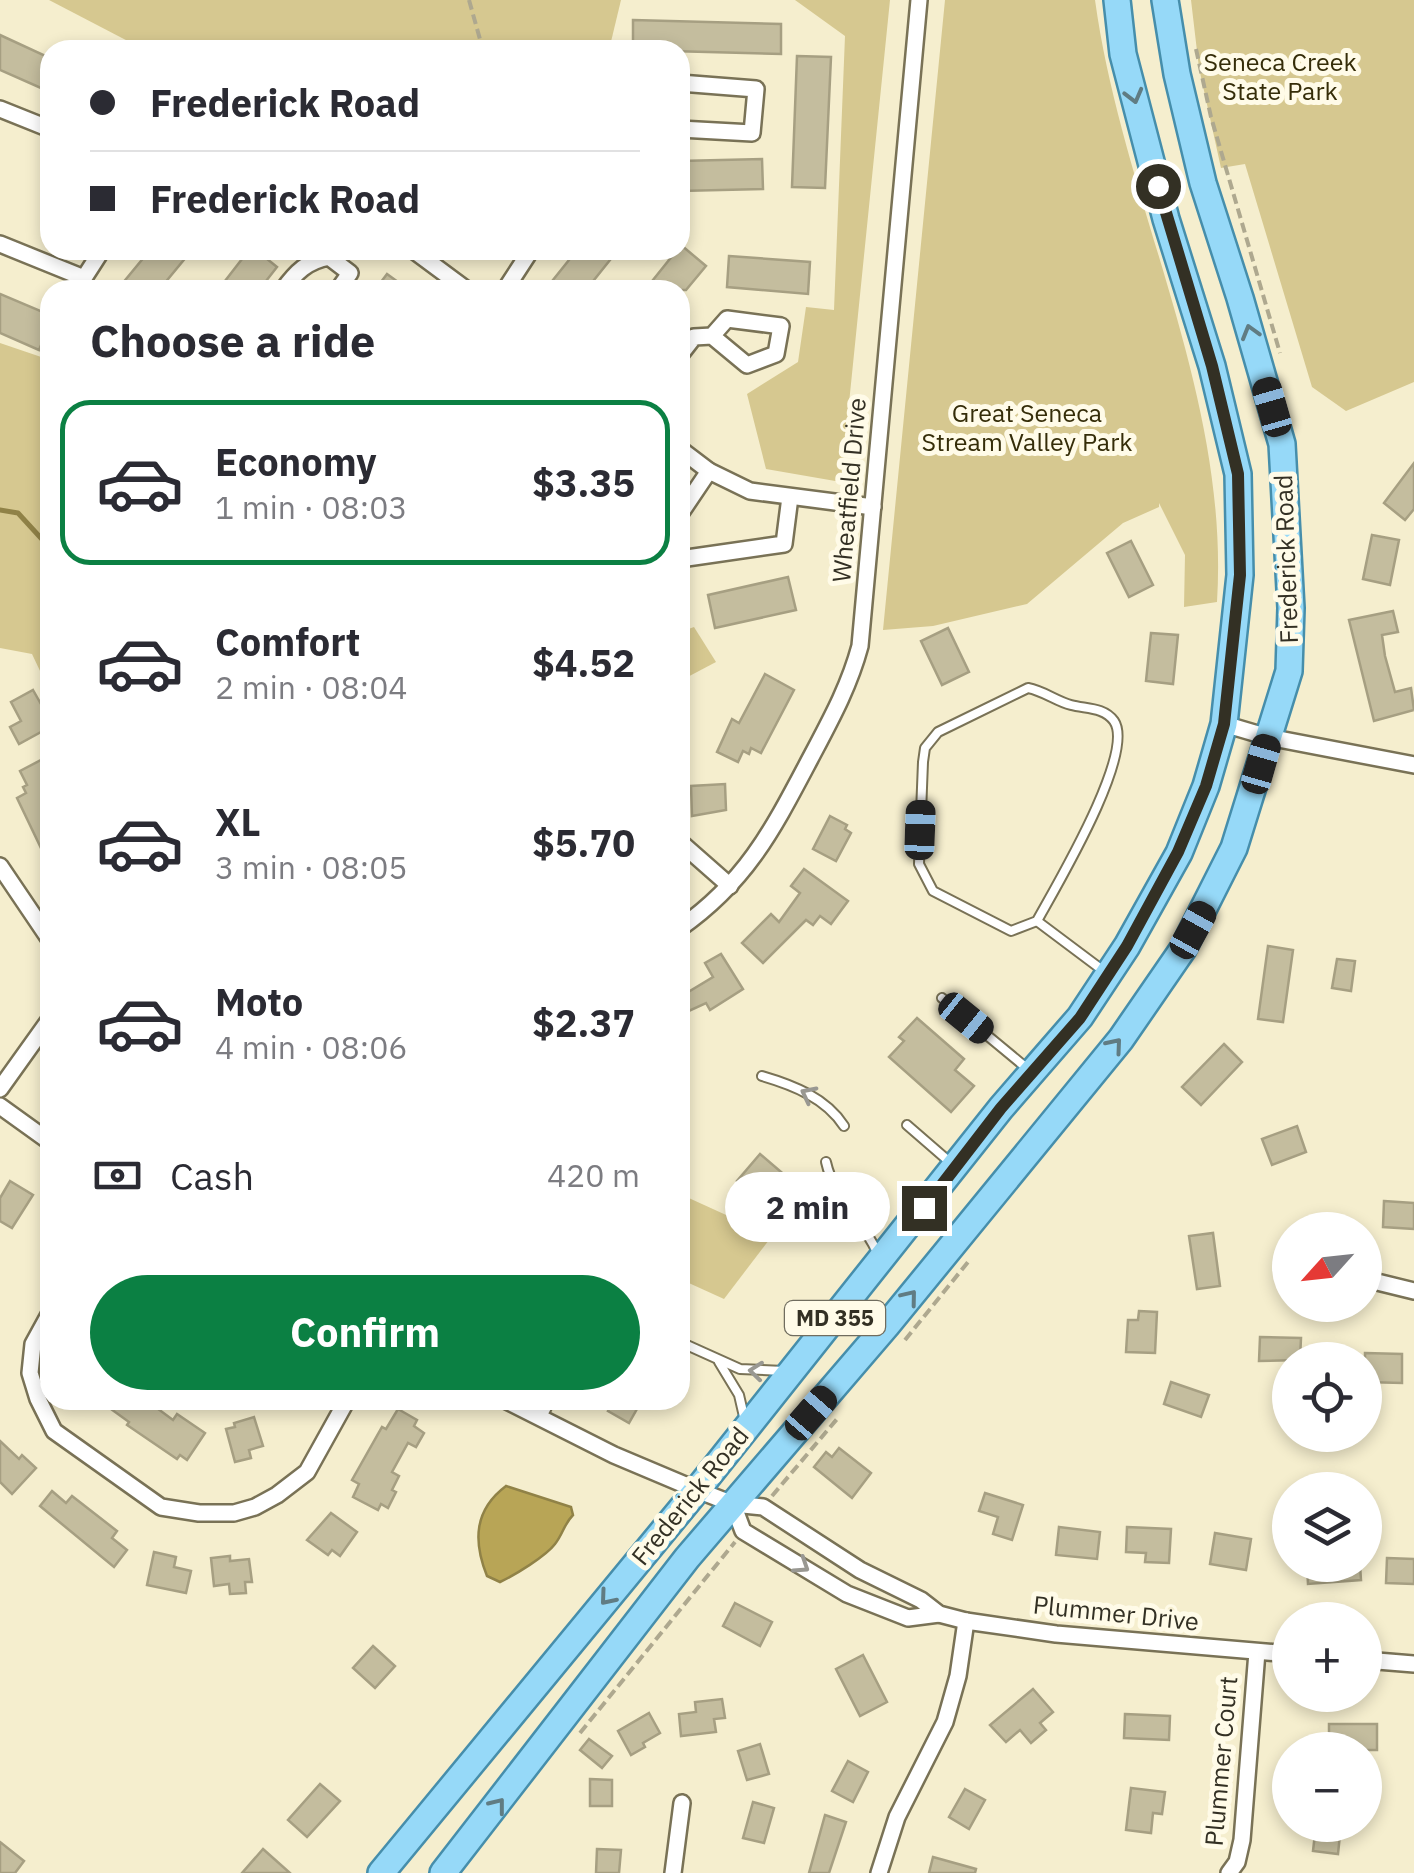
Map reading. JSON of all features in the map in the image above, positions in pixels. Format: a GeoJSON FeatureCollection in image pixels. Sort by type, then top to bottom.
{"type":"FeatureCollection","features":[{"type":"Feature","properties":{"kind":"main road","name":"Frederick Road"},"geometry":{"type":"LineString","coordinates":[[381,1873],[1080,1018],[1178,852],[1206,786],[1224,724],[1240,575],[1238,474],[1212,366],[1166,220],[1123,54],[1118,0]]}},
{"type":"Feature","properties":{"kind":"main road"},"geometry":{"type":"LineString","coordinates":[[1156,0],[1177,74]]}},
{"type":"Feature","properties":{"kind":"main road","name":"Frederick Road"},"geometry":{"type":"LineString","coordinates":[[443,1873],[687,1558],[887,1325],[1121,1038],[1204,912],[1234,848],[1289,671],[1291,608],[1282,444],[1202,183],[1165,0]]}},
{"type":"Feature","properties":{"kind":"street","name":"Wheatfield Drive"},"geometry":{"type":"LineString","coordinates":[[690,920],[730,886],[766,843],[850,683],[860,646],[919,0]]}},
{"type":"Feature","properties":{"kind":"street"},"geometry":{"type":"LineString","coordinates":[[690,85],[756,90],[752,133],[690,130]]}},
{"type":"Feature","properties":{"kind":"street"},"geometry":{"type":"LineString","coordinates":[[0,108],[40,125]]}},
{"type":"Feature","properties":{"kind":"street"},"geometry":{"type":"LineString","coordinates":[[0,244],[84,278],[96,260]]}},
{"type":"Feature","properties":{"kind":"street"},"geometry":{"type":"LineString","coordinates":[[290,280],[313,260]]}},
{"type":"Feature","properties":{"kind":"street"},"geometry":{"type":"LineString","coordinates":[[336,260],[350,273],[345,280]]}},
{"type":"Feature","properties":{"kind":"street"},"geometry":{"type":"LineString","coordinates":[[428,260],[454,280]]}},
{"type":"Feature","properties":{"kind":"street"},"geometry":{"type":"LineString","coordinates":[[690,342],[694,337],[712,336]]}},
{"type":"Feature","properties":{"kind":"street"},"geometry":{"type":"LineString","coordinates":[[690,457],[710,472],[750,491],[873,507]]}},
{"type":"Feature","properties":{"kind":"street"},"geometry":{"type":"LineString","coordinates":[[690,500],[710,472]]}},
{"type":"Feature","properties":{"kind":"street"},"geometry":{"type":"LineString","coordinates":[[690,558],[784,544],[790,498]]}},
{"type":"Feature","properties":{"kind":"street"},"geometry":{"type":"LineString","coordinates":[[1224,724],[1268,737],[1414,765]]}},
{"type":"Feature","properties":{"kind":"street"},"geometry":{"type":"LineString","coordinates":[[690,851],[730,886]]}},
{"type":"Feature","properties":{"kind":"street"},"geometry":{"type":"LineString","coordinates":[[0,866],[40,925]]}},
{"type":"Feature","properties":{"kind":"street"},"geometry":{"type":"LineString","coordinates":[[0,1090],[40,1033]]}},
{"type":"Feature","properties":{"kind":"street"},"geometry":{"type":"LineString","coordinates":[[0,1106],[40,1135]]}},
{"type":"Feature","properties":{"kind":"street"},"geometry":{"type":"LineString","coordinates":[[1382,1283],[1414,1292]]}},
{"type":"Feature","properties":{"kind":"street"},"geometry":{"type":"LineString","coordinates":[[40,1330],[32,1344],[30,1373],[40,1402]]}},
{"type":"Feature","properties":{"kind":"street"},"geometry":{"type":"LineString","coordinates":[[44,1410],[54,1430],[161,1507],[199,1513],[256,1508],[277,1495],[308,1472],[342,1410]]}},
{"type":"Feature","properties":{"kind":"street","name":"Plummer Drive"},"geometry":{"type":"LineString","coordinates":[[526,1410],[614,1455],[697,1490],[733,1504],[763,1507],[860,1570],[939,1614],[1056,1634],[1272,1653]]}},
{"type":"Feature","properties":{"kind":"street"},"geometry":{"type":"LineString","coordinates":[[733,1504],[744,1530]]}},
{"type":"Feature","properties":{"kind":"street","name":"Plummer Drive"},"geometry":{"type":"LineString","coordinates":[[744,1530],[861,1600],[908,1618],[939,1614]]}},
{"type":"Feature","properties":{"kind":"street"},"geometry":{"type":"LineString","coordinates":[[879,1873],[896,1818],[945,1722],[958,1676],[966,1621]]}},
{"type":"Feature","properties":{"kind":"street","name":"Plummer Court"},"geometry":{"type":"LineString","coordinates":[[1229,1873],[1237,1862],[1242,1840],[1257,1652]]}},
{"type":"Feature","properties":{"kind":"street"},"geometry":{"type":"LineString","coordinates":[[1382,1661],[1414,1664]]}},
{"type":"Feature","properties":{"kind":"street"},"geometry":{"type":"LineString","coordinates":[[673,1873],[682,1803]]}},
{"type":"Feature","properties":{"kind":"lane"},"geometry":{"type":"LineString","coordinates":[[1028,688],[1101,711],[1114,721],[1119,736],[1116,760],[1095,811],[1037,921],[1012,931],[932,890],[920,864],[925,748],[938,732],[1028,688]]}},
{"type":"Feature","properties":{"kind":"lane"},"geometry":{"type":"LineString","coordinates":[[1037,921],[1108,975]]}},
{"type":"Feature","properties":{"kind":"lane"},"geometry":{"type":"LineString","coordinates":[[942,998],[1032,1072]]}},
{"type":"Feature","properties":{"kind":"lane"},"geometry":{"type":"LineString","coordinates":[[762,1076],[823,1102],[834,1110],[844,1126]]}},
{"type":"Feature","properties":{"kind":"lane"},"geometry":{"type":"LineString","coordinates":[[907,1125],[956,1167]]}},
{"type":"Feature","properties":{"kind":"lane"},"geometry":{"type":"LineString","coordinates":[[826,1162],[838,1196],[859,1219],[881,1261]]}},
{"type":"Feature","properties":{"kind":"lane"},"geometry":{"type":"LineString","coordinates":[[690,1347],[740,1369],[771,1373],[794,1370]]}},
{"type":"Feature","properties":{"kind":"lane"},"geometry":{"type":"LineString","coordinates":[[719,1362],[739,1394],[746,1430]]}},
{"type":"Feature","properties":{"kind":"lane"},"geometry":{"type":"LineString","coordinates":[[542,1418],[546,1410]]}},
{"type":"Feature","properties":{"kind":"path"},"geometry":{"type":"LineString","coordinates":[[470,0],[480,40]]}},
{"type":"Feature","properties":{"kind":"path"},"geometry":{"type":"LineString","coordinates":[[1194,38],[1212,117],[1280,354]]}},
{"type":"Feature","properties":{"kind":"path"},"geometry":{"type":"LineString","coordinates":[[894,1351],[976,1252]]}},
{"type":"Feature","properties":{"kind":"path"},"geometry":{"type":"LineString","coordinates":[[763,1507],[845,1409]]}},
{"type":"Feature","properties":{"kind":"path"},"geometry":{"type":"LineString","coordinates":[[580,1734],[744,1530]]}},
{"type":"Feature","properties":{"kind":"green space"},"geometry":{"type":"Polygon","coordinates":[[[49,0],[621,0],[611,40],[126,40],[49,0]]]}},
{"type":"Feature","properties":{"kind":"green space"},"geometry":{"type":"Polygon","coordinates":[[[795,0],[890,0],[841,482],[766,469],[747,394],[798,362],[806,307],[834,310],[845,36],[795,0]]]}},
{"type":"Feature","properties":{"kind":"green space","name":"Great Seneca Stream Valley Park"},"geometry":{"type":"Polygon","coordinates":[[[945,0],[1095,0],[1109,76],[1191,373],[1207,448],[1217,524],[1217,602],[1184,607],[1185,555],[1159,503],[1159,507],[1123,523],[1027,604],[933,626],[883,630],[945,0]]]}},
{"type":"Feature","properties":{"kind":"green space","name":"Seneca Creek State Park"},"geometry":{"type":"Polygon","coordinates":[[[1191,0],[1414,0],[1414,382],[1346,411],[1312,387],[1245,164],[1221,168],[1199,68],[1191,0]]]}},
{"type":"Feature","properties":{"kind":"green space"},"geometry":{"type":"Polygon","coordinates":[[[0,343],[40,357],[40,671],[32,654],[0,648],[0,343]]]}},
{"type":"Feature","properties":{"kind":"green space"},"geometry":{"type":"Polygon","coordinates":[[[694,627],[716,662],[690,676],[690,628],[694,627]]]}},
{"type":"Feature","properties":{"kind":"green space"},"geometry":{"type":"Polygon","coordinates":[[[690,1199],[772,1236],[724,1299],[690,1284],[690,1199]]]}},
{"type":"Feature","properties":{"kind":"shaded area"},"geometry":{"type":"Polygon","coordinates":[[[506,1486],[571,1507],[573,1515],[551,1549],[500,1582],[487,1576],[478,1538],[482,1516],[506,1486]]]}},
{"type":"Feature","properties":{"kind":"building"},"geometry":{"type":"Polygon","coordinates":[[[633,20],[781,24],[781,54],[690,52],[690,40],[633,40],[633,20]]]}},
{"type":"Feature","properties":{"kind":"building"},"geometry":{"type":"Polygon","coordinates":[[[0,35],[40,53],[40,88],[0,70],[0,35]]]}},
{"type":"Feature","properties":{"kind":"building"},"geometry":{"type":"Polygon","coordinates":[[[797,56],[831,57],[825,188],[792,187],[797,56]]]}},
{"type":"Feature","properties":{"kind":"building"},"geometry":{"type":"Polygon","coordinates":[[[762,159],[763,189],[690,191],[690,161],[762,159]]]}},
{"type":"Feature","properties":{"kind":"building"},"geometry":{"type":"Polygon","coordinates":[[[690,253],[706,266],[690,285],[690,280],[653,280],[669,260],[690,260],[690,253]]]}},
{"type":"Feature","properties":{"kind":"building"},"geometry":{"type":"Polygon","coordinates":[[[729,256],[810,262],[808,294],[727,287],[729,256]]]}},
{"type":"Feature","properties":{"kind":"building"},"geometry":{"type":"Polygon","coordinates":[[[142,260],[184,260],[167,280],[125,280],[142,260]]]}},
{"type":"Feature","properties":{"kind":"building"},"geometry":{"type":"Polygon","coordinates":[[[241,260],[268,260],[277,267],[267,280],[226,280],[241,260]]]}},
{"type":"Feature","properties":{"kind":"building"},"geometry":{"type":"Polygon","coordinates":[[[569,260],[610,260],[594,280],[553,280],[569,260]]]}},
{"type":"Feature","properties":{"kind":"building"},"geometry":{"type":"Polygon","coordinates":[[[0,294],[40,311],[39,350],[0,333],[0,294]]]}},
{"type":"Feature","properties":{"kind":"building"},"geometry":{"type":"Polygon","coordinates":[[[1414,463],[1414,509],[1405,520],[1384,503],[1414,463]]]}},
{"type":"Feature","properties":{"kind":"building"},"geometry":{"type":"Polygon","coordinates":[[[1372,535],[1399,540],[1390,585],[1363,579],[1372,535]]]}},
{"type":"Feature","properties":{"kind":"building"},"geometry":{"type":"Polygon","coordinates":[[[1131,541],[1153,585],[1129,597],[1107,553],[1131,541]]]}},
{"type":"Feature","properties":{"kind":"building"},"geometry":{"type":"Polygon","coordinates":[[[788,577],[796,610],[715,628],[708,595],[788,577]]]}},
{"type":"Feature","properties":{"kind":"building"},"geometry":{"type":"Polygon","coordinates":[[[1393,611],[1398,632],[1382,635],[1385,656],[1395,692],[1411,688],[1414,710],[1374,721],[1349,620],[1393,611]]]}},
{"type":"Feature","properties":{"kind":"building"},"geometry":{"type":"Polygon","coordinates":[[[948,628],[969,672],[942,685],[921,641],[948,628]]]}},
{"type":"Feature","properties":{"kind":"building"},"geometry":{"type":"Polygon","coordinates":[[[1151,633],[1178,635],[1173,684],[1146,681],[1151,633]]]}},
{"type":"Feature","properties":{"kind":"building"},"geometry":{"type":"Polygon","coordinates":[[[765,674],[794,690],[761,753],[751,748],[749,754],[743,751],[738,762],[717,752],[732,719],[739,723],[765,674]]]}},
{"type":"Feature","properties":{"kind":"building"},"geometry":{"type":"Polygon","coordinates":[[[33,690],[40,702],[40,732],[19,744],[10,727],[21,721],[11,702],[33,690]]]}},
{"type":"Feature","properties":{"kind":"building"},"geometry":{"type":"Polygon","coordinates":[[[40,761],[40,846],[17,798],[26,793],[23,787],[27,785],[20,771],[40,761]]]}},
{"type":"Feature","properties":{"kind":"building"},"geometry":{"type":"Polygon","coordinates":[[[725,784],[726,810],[692,816],[691,786],[725,784]]]}},
{"type":"Feature","properties":{"kind":"building"},"geometry":{"type":"Polygon","coordinates":[[[830,816],[847,825],[845,829],[851,833],[836,861],[813,849],[830,816]]]}},
{"type":"Feature","properties":{"kind":"building"},"geometry":{"type":"Polygon","coordinates":[[[804,869],[848,901],[831,924],[820,916],[813,925],[806,920],[763,963],[742,943],[771,914],[779,922],[800,893],[791,886],[804,869]]]}},
{"type":"Feature","properties":{"kind":"building"},"geometry":{"type":"Polygon","coordinates":[[[1268,946],[1293,950],[1283,1022],[1258,1019],[1268,946]]]}},
{"type":"Feature","properties":{"kind":"building"},"geometry":{"type":"Polygon","coordinates":[[[721,954],[743,989],[710,1010],[706,1003],[690,1010],[690,991],[713,977],[705,963],[721,954]]]}},
{"type":"Feature","properties":{"kind":"building"},"geometry":{"type":"Polygon","coordinates":[[[1337,959],[1355,961],[1351,991],[1332,988],[1337,959]]]}},
{"type":"Feature","properties":{"kind":"building"},"geometry":{"type":"Polygon","coordinates":[[[917,1018],[964,1059],[955,1070],[974,1086],[951,1112],[889,1057],[904,1041],[899,1037],[917,1018]]]}},
{"type":"Feature","properties":{"kind":"building"},"geometry":{"type":"Polygon","coordinates":[[[1224,1044],[1242,1062],[1201,1105],[1182,1087],[1224,1044]]]}},
{"type":"Feature","properties":{"kind":"building"},"geometry":{"type":"Polygon","coordinates":[[[1297,1126],[1306,1152],[1272,1165],[1262,1139],[1297,1126]]]}},
{"type":"Feature","properties":{"kind":"building"},"geometry":{"type":"Polygon","coordinates":[[[760,1154],[802,1190],[780,1217],[754,1195],[749,1202],[736,1191],[741,1185],[737,1181],[760,1154]]]}},
{"type":"Feature","properties":{"kind":"building"},"geometry":{"type":"Polygon","coordinates":[[[10,1181],[33,1195],[12,1228],[0,1221],[0,1198],[10,1181]]]}},
{"type":"Feature","properties":{"kind":"building"},"geometry":{"type":"Polygon","coordinates":[[[1384,1201],[1414,1203],[1414,1229],[1383,1227],[1384,1201]]]}},
{"type":"Feature","properties":{"kind":"building"},"geometry":{"type":"Polygon","coordinates":[[[1213,1233],[1220,1286],[1197,1289],[1189,1236],[1213,1233]]]}},
{"type":"Feature","properties":{"kind":"building"},"geometry":{"type":"Polygon","coordinates":[[[1139,1311],[1157,1312],[1155,1353],[1126,1352],[1128,1320],[1138,1320],[1139,1311]]]}},
{"type":"Feature","properties":{"kind":"building"},"geometry":{"type":"Polygon","coordinates":[[[1260,1337],[1301,1338],[1301,1342],[1272,1342],[1272,1361],[1259,1361],[1260,1337]]]}},
{"type":"Feature","properties":{"kind":"building"},"geometry":{"type":"Polygon","coordinates":[[[1382,1353],[1402,1354],[1402,1383],[1382,1382],[1382,1353]]]}},
{"type":"Feature","properties":{"kind":"building"},"geometry":{"type":"Polygon","coordinates":[[[1171,1382],[1209,1395],[1201,1417],[1164,1404],[1171,1382]]]}},
{"type":"Feature","properties":{"kind":"building"},"geometry":{"type":"Polygon","coordinates":[[[112,1410],[160,1410],[173,1420],[177,1414],[205,1433],[187,1460],[180,1455],[177,1459],[127,1425],[129,1422],[112,1410]]]}},
{"type":"Feature","properties":{"kind":"building"},"geometry":{"type":"Polygon","coordinates":[[[400,1410],[417,1420],[414,1426],[424,1433],[416,1447],[408,1443],[392,1472],[399,1476],[392,1490],[396,1492],[388,1508],[381,1504],[378,1510],[353,1497],[359,1484],[352,1480],[382,1427],[386,1429],[400,1410]]]}},
{"type":"Feature","properties":{"kind":"building"},"geometry":{"type":"Polygon","coordinates":[[[609,1410],[636,1410],[629,1423],[609,1410]]]}},
{"type":"Feature","properties":{"kind":"building"},"geometry":{"type":"Polygon","coordinates":[[[254,1417],[263,1446],[249,1450],[251,1458],[235,1462],[226,1429],[254,1417]]]}},
{"type":"Feature","properties":{"kind":"building"},"geometry":{"type":"Polygon","coordinates":[[[0,1441],[36,1468],[12,1494],[0,1482],[0,1441]]]}},
{"type":"Feature","properties":{"kind":"building"},"geometry":{"type":"Polygon","coordinates":[[[839,1448],[871,1473],[852,1498],[814,1467],[826,1452],[832,1457],[839,1448]]]}},
{"type":"Feature","properties":{"kind":"building"},"geometry":{"type":"Polygon","coordinates":[[[52,1491],[66,1503],[72,1496],[117,1531],[112,1538],[127,1550],[114,1567],[40,1506],[52,1491]]]}},
{"type":"Feature","properties":{"kind":"building"},"geometry":{"type":"Polygon","coordinates":[[[985,1493],[1023,1505],[1012,1540],[993,1534],[998,1517],[979,1511],[985,1493]]]}},
{"type":"Feature","properties":{"kind":"building"},"geometry":{"type":"Polygon","coordinates":[[[331,1513],[357,1532],[340,1556],[332,1550],[328,1555],[307,1540],[331,1513]]]}},
{"type":"Feature","properties":{"kind":"building"},"geometry":{"type":"Polygon","coordinates":[[[1059,1527],[1100,1532],[1097,1559],[1056,1555],[1059,1527]]]}},
{"type":"Feature","properties":{"kind":"building"},"geometry":{"type":"Polygon","coordinates":[[[1127,1527],[1171,1529],[1169,1563],[1145,1562],[1146,1553],[1126,1552],[1127,1527]]]}},
{"type":"Feature","properties":{"kind":"building"},"geometry":{"type":"Polygon","coordinates":[[[1215,1533],[1251,1539],[1246,1570],[1210,1564],[1215,1533]]]}},
{"type":"Feature","properties":{"kind":"building"},"geometry":{"type":"Polygon","coordinates":[[[154,1552],[176,1557],[174,1567],[191,1571],[186,1593],[147,1585],[154,1552]]]}},
{"type":"Feature","properties":{"kind":"building"},"geometry":{"type":"Polygon","coordinates":[[[230,1556],[230,1561],[249,1559],[252,1582],[245,1582],[246,1593],[230,1594],[229,1584],[214,1586],[211,1558],[230,1556]]]}},
{"type":"Feature","properties":{"kind":"building"},"geometry":{"type":"Polygon","coordinates":[[[1387,1558],[1414,1559],[1414,1584],[1386,1583],[1387,1558]]]}},
{"type":"Feature","properties":{"kind":"building"},"geometry":{"type":"Polygon","coordinates":[[[735,1603],[772,1622],[760,1646],[723,1626],[735,1603]]]}},
{"type":"Feature","properties":{"kind":"building"},"geometry":{"type":"Polygon","coordinates":[[[373,1646],[395,1666],[375,1688],[353,1668],[373,1646]]]}},
{"type":"Feature","properties":{"kind":"building"},"geometry":{"type":"Polygon","coordinates":[[[863,1655],[887,1702],[860,1716],[836,1669],[863,1655]]]}},
{"type":"Feature","properties":{"kind":"building"},"geometry":{"type":"Polygon","coordinates":[[[1033,1689],[1053,1712],[1040,1723],[1046,1730],[1031,1743],[1020,1730],[1006,1742],[990,1725],[1033,1689]]]}},
{"type":"Feature","properties":{"kind":"building"},"geometry":{"type":"Polygon","coordinates":[[[722,1699],[725,1718],[714,1719],[716,1732],[681,1736],[679,1714],[696,1712],[695,1702],[722,1699]]]}},
{"type":"Feature","properties":{"kind":"building"},"geometry":{"type":"Polygon","coordinates":[[[649,1713],[660,1733],[631,1755],[618,1731],[649,1713]]]}},
{"type":"Feature","properties":{"kind":"building"},"geometry":{"type":"Polygon","coordinates":[[[1125,1714],[1170,1716],[1169,1740],[1124,1738],[1125,1714]]]}},
{"type":"Feature","properties":{"kind":"building"},"geometry":{"type":"Polygon","coordinates":[[[1329,1724],[1377,1724],[1377,1732],[1329,1732],[1329,1724]]]}},
{"type":"Feature","properties":{"kind":"building"},"geometry":{"type":"Polygon","coordinates":[[[589,1739],[612,1756],[602,1768],[580,1750],[589,1739]]]}},
{"type":"Feature","properties":{"kind":"building"},"geometry":{"type":"Polygon","coordinates":[[[760,1744],[769,1774],[747,1780],[738,1751],[760,1744]]]}},
{"type":"Feature","properties":{"kind":"building"},"geometry":{"type":"Polygon","coordinates":[[[848,1761],[868,1772],[853,1802],[832,1791],[848,1761]]]}},
{"type":"Feature","properties":{"kind":"building"},"geometry":{"type":"Polygon","coordinates":[[[590,1779],[612,1780],[612,1806],[590,1806],[590,1779]]]}},
{"type":"Feature","properties":{"kind":"building"},"geometry":{"type":"Polygon","coordinates":[[[320,1784],[340,1801],[307,1837],[288,1820],[320,1784]]]}},
{"type":"Feature","properties":{"kind":"building"},"geometry":{"type":"Polygon","coordinates":[[[1131,1788],[1165,1792],[1162,1814],[1153,1813],[1151,1833],[1126,1830],[1131,1788]]]}},
{"type":"Feature","properties":{"kind":"building"},"geometry":{"type":"Polygon","coordinates":[[[965,1789],[985,1800],[969,1829],[949,1817],[965,1789]]]}},
{"type":"Feature","properties":{"kind":"building"},"geometry":{"type":"Polygon","coordinates":[[[753,1802],[774,1808],[764,1843],[743,1838],[753,1802]]]}},
{"type":"Feature","properties":{"kind":"building"},"geometry":{"type":"Polygon","coordinates":[[[825,1815],[846,1822],[829,1873],[809,1873],[825,1815]]]}},
{"type":"Feature","properties":{"kind":"building"},"geometry":{"type":"Polygon","coordinates":[[[0,1842],[24,1861],[15,1873],[0,1873],[0,1842]]]}},
{"type":"Feature","properties":{"kind":"building"},"geometry":{"type":"Polygon","coordinates":[[[1314,1842],[1339,1842],[1338,1854],[1313,1851],[1314,1842]]]}},
{"type":"Feature","properties":{"kind":"building"},"geometry":{"type":"Polygon","coordinates":[[[263,1849],[290,1873],[242,1873],[263,1849]]]}},
{"type":"Feature","properties":{"kind":"building"},"geometry":{"type":"Polygon","coordinates":[[[597,1849],[621,1850],[619,1873],[596,1873],[597,1849]]]}},
{"type":"Feature","properties":{"kind":"building"},"geometry":{"type":"Polygon","coordinates":[[[933,1857],[976,1869],[975,1873],[929,1873],[933,1857]]]}},
{"type":"Feature","properties":{"kind":"waterway"},"geometry":{"type":"LineString","coordinates":[[0,510],[18,513],[40,537]]}},
{"type":"Feature","properties":{"kind":"route"},"geometry":{"type":"LineString","coordinates":[[924,1208],[1001,1108],[1080,1018],[1127,946],[1178,852],[1206,786],[1224,724],[1240,575],[1238,474],[1212,366],[1158,186]]}}]}
